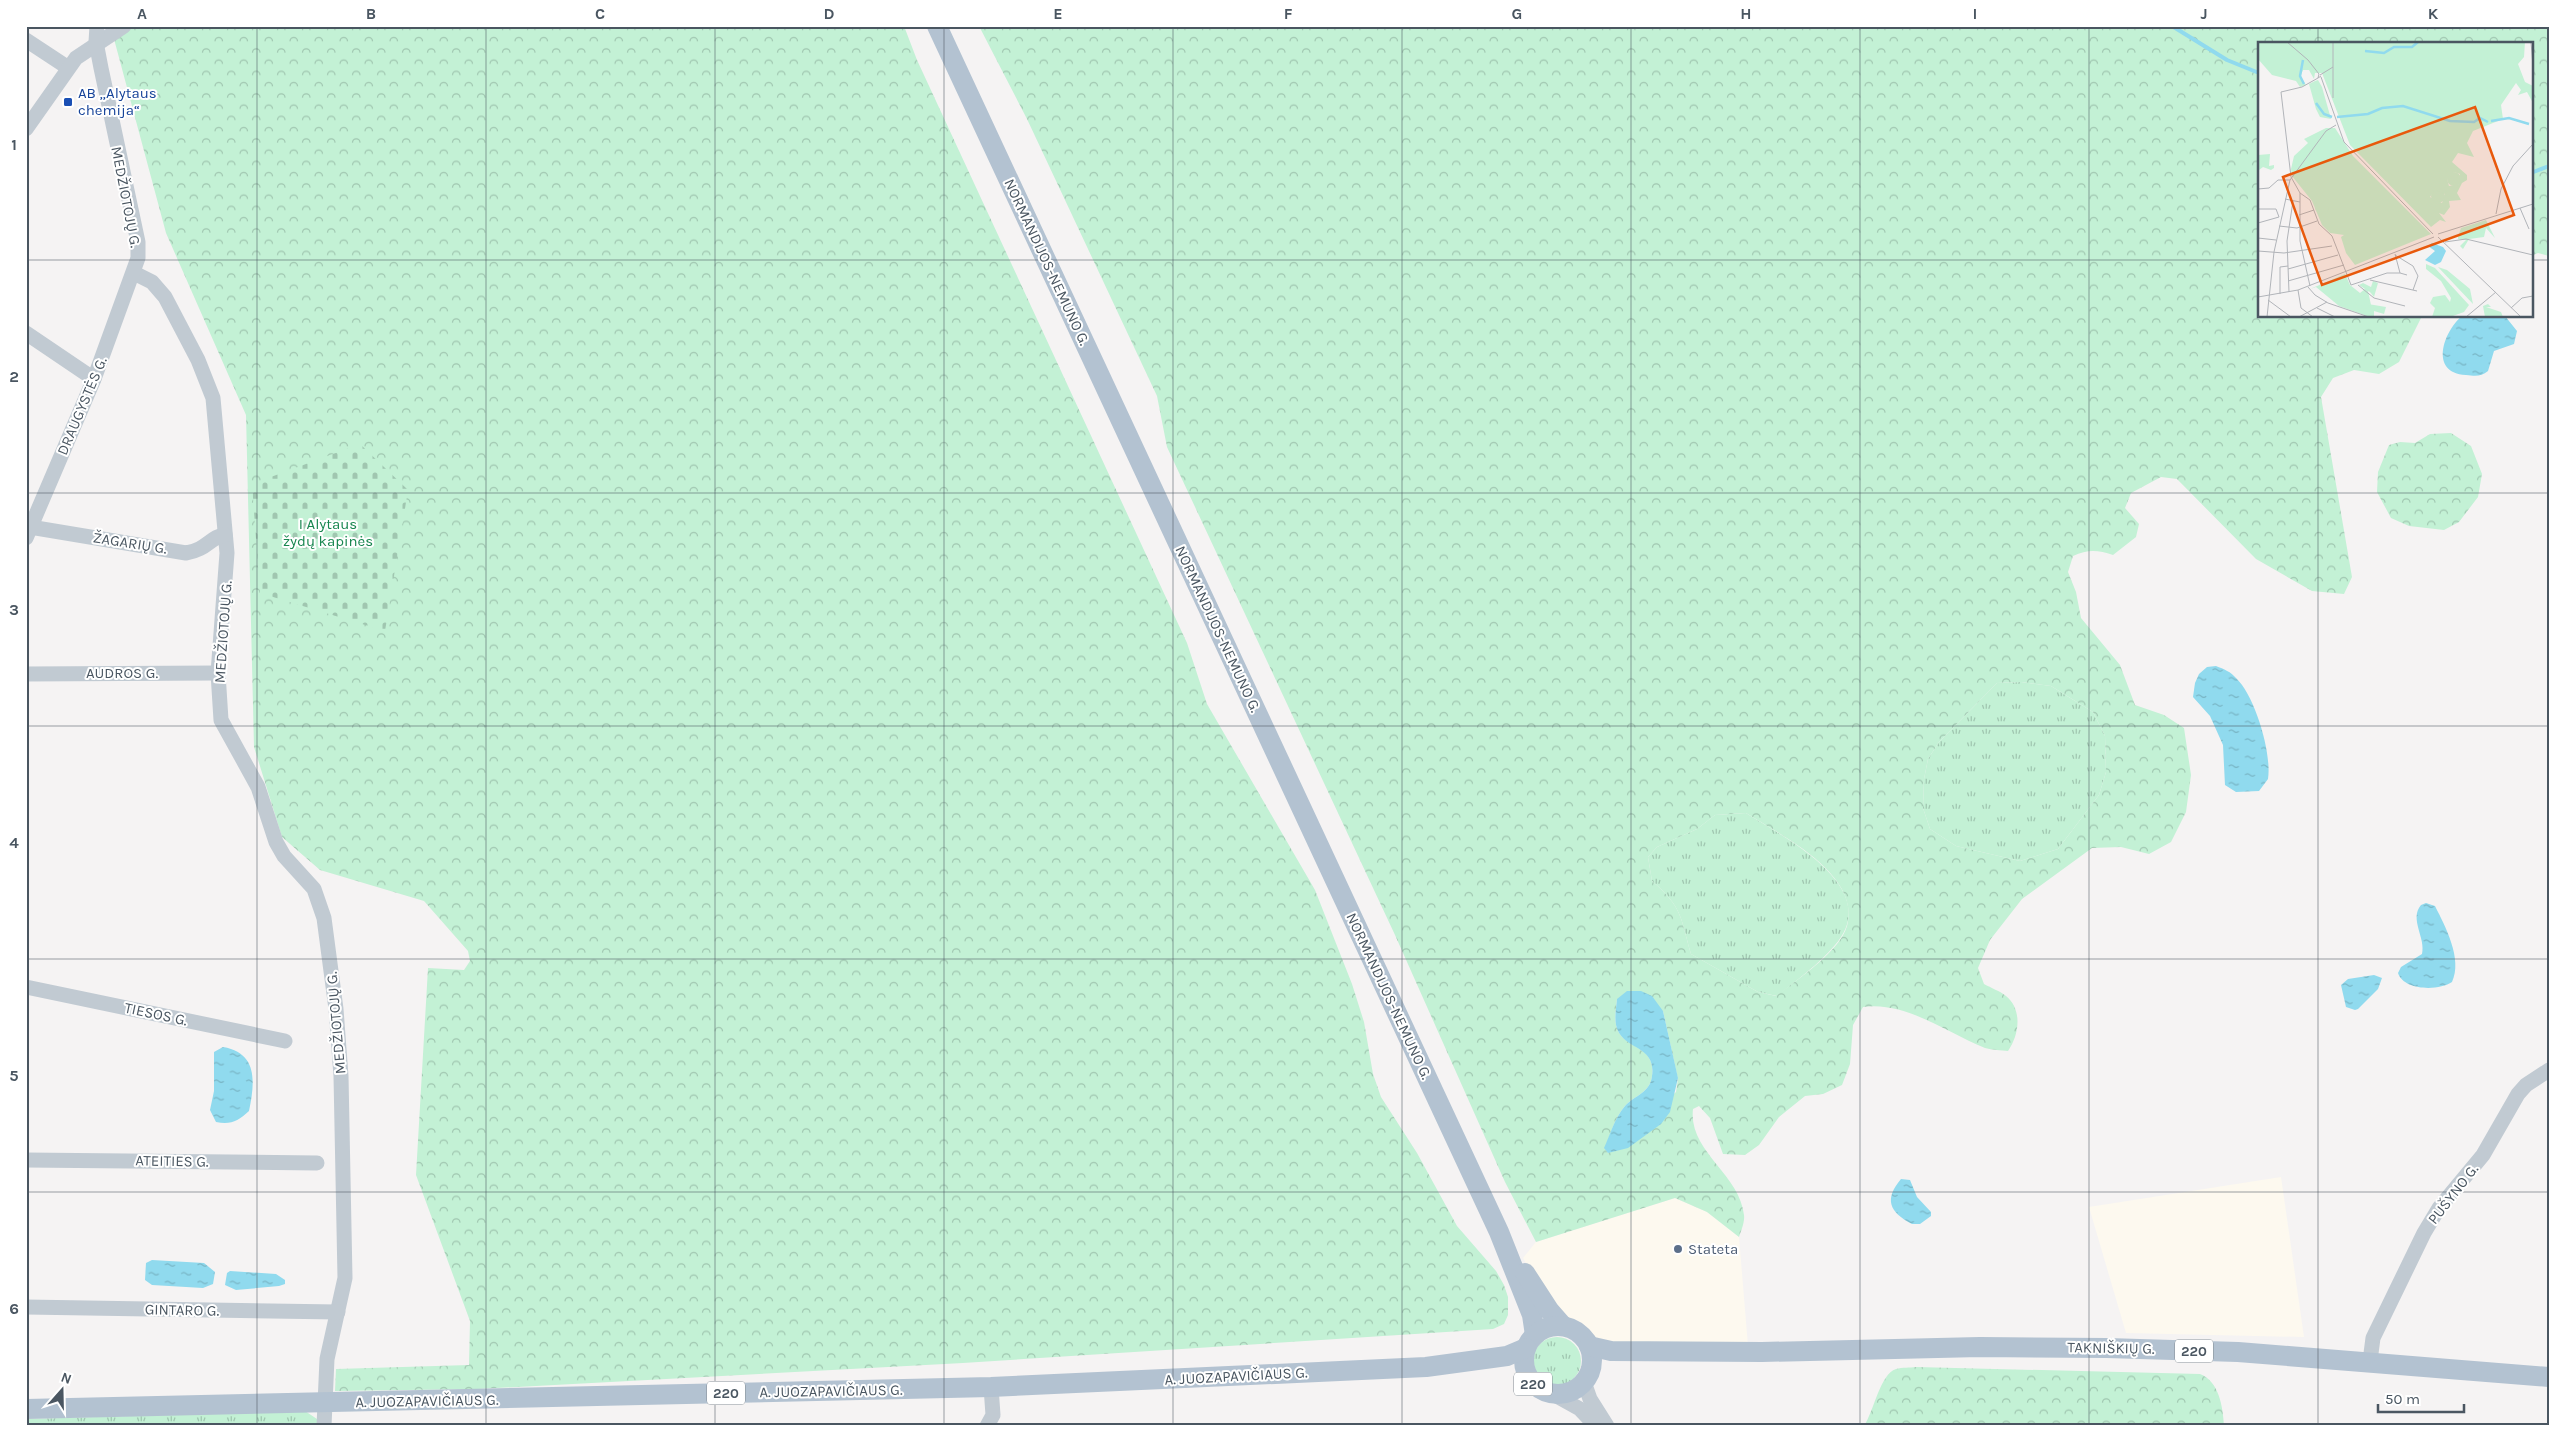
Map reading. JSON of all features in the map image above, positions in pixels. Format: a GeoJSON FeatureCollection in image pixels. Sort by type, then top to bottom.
{"type":"FeatureCollection","features":[{"type":"Feature","properties":{"kind":"main road","name":"NORMANDIJOS-NEMUNO G."},"geometry":{"type":"LineString","coordinates":[[937,26],[1499,1232],[1532,1315],[1530,1342]]}},
{"type":"Feature","properties":{"kind":"main road","name":"NORMANDIJOS-NEMUNO G."},"geometry":{"type":"LineString","coordinates":[[1499,1232],[1548,1310],[1563,1326]]}},
{"type":"Feature","properties":{"kind":"main road","name":"220"},"geometry":{"type":"LineString","coordinates":[[1563,1326],[1548,1328],[1530,1342],[1524,1361],[1527,1374],[1537,1387],[1553,1394],[1564,1394],[1575,1390],[1600,1365],[1610,1362],[1689,1360],[1762,1352]]}},
{"type":"Feature","properties":{"kind":"main road"},"geometry":{"type":"LineString","coordinates":[[1563,1326],[1574,1330],[1583,1337],[1589,1346],[1592,1359],[1587,1377]]}},
{"type":"Feature","properties":{"kind":"main road","name":"A. JUOZAPAVIČIAUS G."},"geometry":{"type":"LineString","coordinates":[[1426,1367],[1507,1356],[1530,1342]]}},
{"type":"Feature","properties":{"kind":"main road","name":"220"},"geometry":{"type":"LineString","coordinates":[[1589,1346],[1611,1351],[1762,1352]]}},
{"type":"Feature","properties":{"kind":"main road","name":"TAKNIŠKIŲ G."},"geometry":{"type":"LineString","coordinates":[[1762,1352],[1980,1347],[2238,1352],[2370,1361],[2549,1377]]}},
{"type":"Feature","properties":{"kind":"main road","name":"A. JUOZAPAVIČIAUS G."},"geometry":{"type":"LineString","coordinates":[[26,1409],[991,1387],[1426,1367],[1507,1370],[1527,1374]]}},
{"type":"Feature","properties":{"kind":"street","name":"MEDŽIOTOJŲ G."},"geometry":{"type":"LineString","coordinates":[[97,26],[96,42],[138,242],[138,258],[134,273],[152,282],[164,297],[182,327],[213,398],[227,574],[218,673],[221,720],[258,786],[276,842],[284,856],[314,889],[324,918],[336,1009],[341,1076],[345,1278],[327,1359],[324,1426]]}},
{"type":"Feature","properties":{"kind":"street"},"geometry":{"type":"LineString","coordinates":[[26,129],[67,67],[96,42],[124,26]]}},
{"type":"Feature","properties":{"kind":"street"},"geometry":{"type":"LineString","coordinates":[[26,40],[67,67]]}},
{"type":"Feature","properties":{"kind":"street","name":"DRAUGYSTĖS G."},"geometry":{"type":"LineString","coordinates":[[28,532],[94,379],[134,273]]}},
{"type":"Feature","properties":{"kind":"street"},"geometry":{"type":"LineString","coordinates":[[26,333],[94,379]]}},
{"type":"Feature","properties":{"kind":"street","name":"ŽAGARIŲ G."},"geometry":{"type":"LineString","coordinates":[[28,532],[186,553],[199,551],[216,537],[225,535]]}},
{"type":"Feature","properties":{"kind":"street","name":"AUDROS G."},"geometry":{"type":"LineString","coordinates":[[26,674],[218,673]]}},
{"type":"Feature","properties":{"kind":"street","name":"TIESOS G."},"geometry":{"type":"LineString","coordinates":[[26,987],[285,1041]]}},
{"type":"Feature","properties":{"kind":"street","name":"PUŠYNO G."},"geometry":{"type":"LineString","coordinates":[[2370,1361],[2373,1338],[2424,1233],[2439,1208],[2484,1155],[2518,1094],[2526,1085],[2549,1070]]}},
{"type":"Feature","properties":{"kind":"street","name":"ATEITIES G."},"geometry":{"type":"LineString","coordinates":[[26,1160],[318,1162]]}},
{"type":"Feature","properties":{"kind":"street","name":"GINTARO G."},"geometry":{"type":"LineString","coordinates":[[26,1307],[338,1312]]}},
{"type":"Feature","properties":{"kind":"street"},"geometry":{"type":"LineString","coordinates":[[1587,1377],[1590,1399],[1607,1426]]}},
{"type":"Feature","properties":{"kind":"street"},"geometry":{"type":"LineString","coordinates":[[991,1387],[993,1422]]}},
{"type":"Feature","properties":{"kind":"street"},"geometry":{"type":"LineString","coordinates":[[1553,1394],[1580,1409],[1596,1426]]}},
{"type":"Feature","properties":{"kind":"shaded area"},"geometry":{"type":"Polygon","coordinates":[[[2281,1177],[2304,1337],[2126,1333],[2089,1207],[2281,1177]]]}},
{"type":"Feature","properties":{"kind":"shaded area"},"geometry":{"type":"Polygon","coordinates":[[[1675,1198],[1707,1212],[1739,1237],[1748,1346],[1595,1342],[1553,1309],[1523,1258],[1536,1242],[1675,1198]]]}},
{"type":"Feature","properties":{"kind":"green space"},"geometry":{"type":"Polygon","coordinates":[[[116,26],[904,26],[917,60],[1187,643],[1207,704],[1315,890],[1352,984],[1364,1022],[1373,1074],[1381,1097],[1417,1153],[1457,1226],[1496,1271],[1504,1285],[1508,1297],[1508,1315],[1504,1324],[1493,1329],[963,1363],[478,1389],[335,1391],[336,1369],[469,1365],[470,1321],[416,1175],[428,968],[464,970],[470,961],[468,951],[424,901],[320,870],[282,837],[254,747],[246,415],[166,233],[114,39],[116,26]]]}},
{"type":"Feature","properties":{"kind":"green space"},"geometry":{"type":"Polygon","coordinates":[[[979,26],[2549,26],[2549,256],[2538,253],[2532,256],[2532,42],[2258,42],[2258,318],[2421,318],[2399,362],[2379,374],[2354,370],[2333,378],[2321,397],[2352,577],[2344,594],[2312,591],[2256,559],[2177,479],[2161,477],[2131,493],[2125,508],[2139,524],[2136,537],[2113,555],[2093,551],[2073,556],[2068,572],[2076,592],[2081,618],[2120,665],[2135,705],[2164,715],[2184,728],[2191,775],[2186,812],[2171,842],[2149,854],[2121,847],[2092,848],[2022,899],[1990,940],[1978,968],[1984,984],[2006,996],[2015,1008],[2018,1023],[2017,1030],[2008,1051],[1985,1048],[1910,1013],[1879,1006],[1863,1007],[1853,1025],[1850,1064],[1842,1085],[1823,1094],[1805,1096],[1779,1117],[1759,1145],[1745,1155],[1723,1154],[1710,1118],[1699,1106],[1693,1109],[1694,1124],[1698,1138],[1734,1187],[1740,1200],[1744,1218],[1739,1237],[1707,1212],[1675,1198],[1536,1242],[1505,1182],[1395,935],[1167,447],[1157,396],[1027,119],[979,26]],[[2021,682],[1997,683],[1939,742],[1928,759],[1924,779],[1923,808],[1930,829],[1956,846],[2020,861],[2058,849],[2099,795],[2106,772],[2105,736],[2093,712],[2051,686],[2021,682]],[[1746,813],[1715,815],[1697,829],[1657,847],[1648,857],[1652,881],[1670,898],[1679,913],[1691,954],[1758,992],[1776,996],[1817,964],[1836,945],[1843,936],[1847,926],[1848,907],[1842,890],[1831,873],[1797,845],[1746,813]],[[1617,999],[1615,1021],[1617,1029],[1629,1043],[1646,1054],[1652,1067],[1652,1076],[1651,1082],[1645,1090],[1629,1102],[1618,1115],[1605,1148],[1608,1153],[1676,1092],[1678,1079],[1663,1011],[1617,999]]]}},
{"type":"Feature","properties":{"kind":"green space"},"geometry":{"type":"Polygon","coordinates":[[[2451,433],[2471,446],[2482,474],[2478,497],[2459,522],[2444,530],[2409,526],[2391,518],[2377,492],[2378,472],[2389,445],[2400,442],[2415,443],[2430,434],[2451,433]]]}},
{"type":"Feature","properties":{"kind":"green space","name":"I Alytaus žydų kapinės"},"geometry":{"type":"Polygon","coordinates":[[[360,444],[408,490],[385,631],[260,593],[252,484],[360,444]]]}},
{"type":"Feature","properties":{"kind":"green space"},"geometry":{"type":"Polygon","coordinates":[[[2021,682],[2051,686],[2093,712],[2105,736],[2106,772],[2099,795],[2058,849],[2020,861],[1956,846],[1930,829],[1923,808],[1924,779],[1928,759],[1939,742],[1997,683],[2021,682]]]}},
{"type":"Feature","properties":{"kind":"green space"},"geometry":{"type":"Polygon","coordinates":[[[1746,813],[1783,836],[1824,867],[1839,885],[1848,904],[1847,924],[1835,945],[1814,966],[1777,996],[1758,992],[1691,954],[1679,913],[1670,898],[1652,881],[1648,857],[1657,847],[1697,829],[1715,815],[1746,813]]]}},
{"type":"Feature","properties":{"kind":"green space"},"geometry":{"type":"Polygon","coordinates":[[[1552,1337],[1562,1337],[1574,1344],[1581,1356],[1581,1366],[1574,1378],[1562,1385],[1552,1385],[1544,1381],[1537,1374],[1533,1366],[1533,1356],[1537,1348],[1544,1341],[1552,1337]]]}},
{"type":"Feature","properties":{"kind":"green space"},"geometry":{"type":"Polygon","coordinates":[[[1898,1368],[2200,1374],[2212,1382],[2219,1395],[2224,1426],[1864,1426],[1881,1385],[1890,1372],[1898,1368]]]}},
{"type":"Feature","properties":{"kind":"green space"},"geometry":{"type":"Polygon","coordinates":[[[305,1411],[317,1419],[318,1426],[26,1426],[26,1419],[305,1411]]]}},
{"type":"Feature","properties":{"kind":"water"},"geometry":{"type":"Polygon","coordinates":[[[2460,318],[2507,318],[2517,331],[2514,344],[2494,351],[2488,371],[2485,373],[2475,376],[2454,373],[2443,360],[2443,351],[2445,341],[2460,318]]]}},
{"type":"Feature","properties":{"kind":"water"},"geometry":{"type":"Polygon","coordinates":[[[2216,666],[2236,678],[2243,686],[2256,711],[2265,740],[2269,768],[2268,779],[2259,791],[2236,792],[2225,785],[2223,745],[2210,716],[2193,697],[2195,683],[2199,674],[2207,667],[2216,666]]]}},
{"type":"Feature","properties":{"kind":"water"},"geometry":{"type":"Polygon","coordinates":[[[2426,903],[2435,906],[2439,914],[2448,933],[2455,963],[2455,973],[2452,982],[2431,988],[2422,988],[2407,983],[2398,973],[2401,967],[2422,954],[2423,948],[2417,916],[2421,905],[2426,903]]]}},
{"type":"Feature","properties":{"kind":"water"},"geometry":{"type":"Polygon","coordinates":[[[2374,975],[2382,978],[2378,989],[2358,1009],[2346,1007],[2341,985],[2348,979],[2374,975]]]}},
{"type":"Feature","properties":{"kind":"water"},"geometry":{"type":"Polygon","coordinates":[[[1627,991],[1641,991],[1652,996],[1663,1011],[1678,1078],[1670,1112],[1661,1124],[1628,1148],[1608,1153],[1604,1148],[1618,1115],[1629,1102],[1645,1090],[1651,1082],[1652,1076],[1650,1060],[1641,1050],[1624,1039],[1617,1029],[1615,1016],[1617,999],[1627,991]]]}},
{"type":"Feature","properties":{"kind":"water"},"geometry":{"type":"Polygon","coordinates":[[[223,1047],[243,1055],[248,1062],[253,1080],[249,1111],[238,1120],[226,1123],[216,1122],[210,1110],[214,1091],[214,1052],[223,1047]]]}},
{"type":"Feature","properties":{"kind":"water"},"geometry":{"type":"Polygon","coordinates":[[[1901,1179],[1910,1180],[1917,1197],[1931,1212],[1931,1216],[1920,1224],[1912,1224],[1894,1210],[1891,1199],[1892,1193],[1901,1179]]]}},
{"type":"Feature","properties":{"kind":"water"},"geometry":{"type":"Polygon","coordinates":[[[152,1260],[204,1263],[215,1272],[213,1284],[203,1288],[152,1285],[145,1280],[146,1263],[152,1260]]]}},
{"type":"Feature","properties":{"kind":"water"},"geometry":{"type":"Polygon","coordinates":[[[230,1271],[276,1274],[285,1280],[285,1284],[236,1290],[225,1285],[227,1273],[230,1271]]]}},
{"type":"Feature","properties":{"kind":"waterway"},"geometry":{"type":"LineString","coordinates":[[2172,26],[2227,60],[2258,73]]}},
{"type":"Feature","properties":{"kind":"waterway"},"geometry":{"type":"LineString","coordinates":[[2532,173],[2549,166]]}},
{"type":"Feature","properties":{"kind":"place","name":"AB „Alytaus chemija“"},"geometry":{"type":"Point","coordinates":[68,102]}},
{"type":"Feature","properties":{"kind":"place","name":"Stateta"},"geometry":{"type":"Point","coordinates":[1678,1249]}}]}
